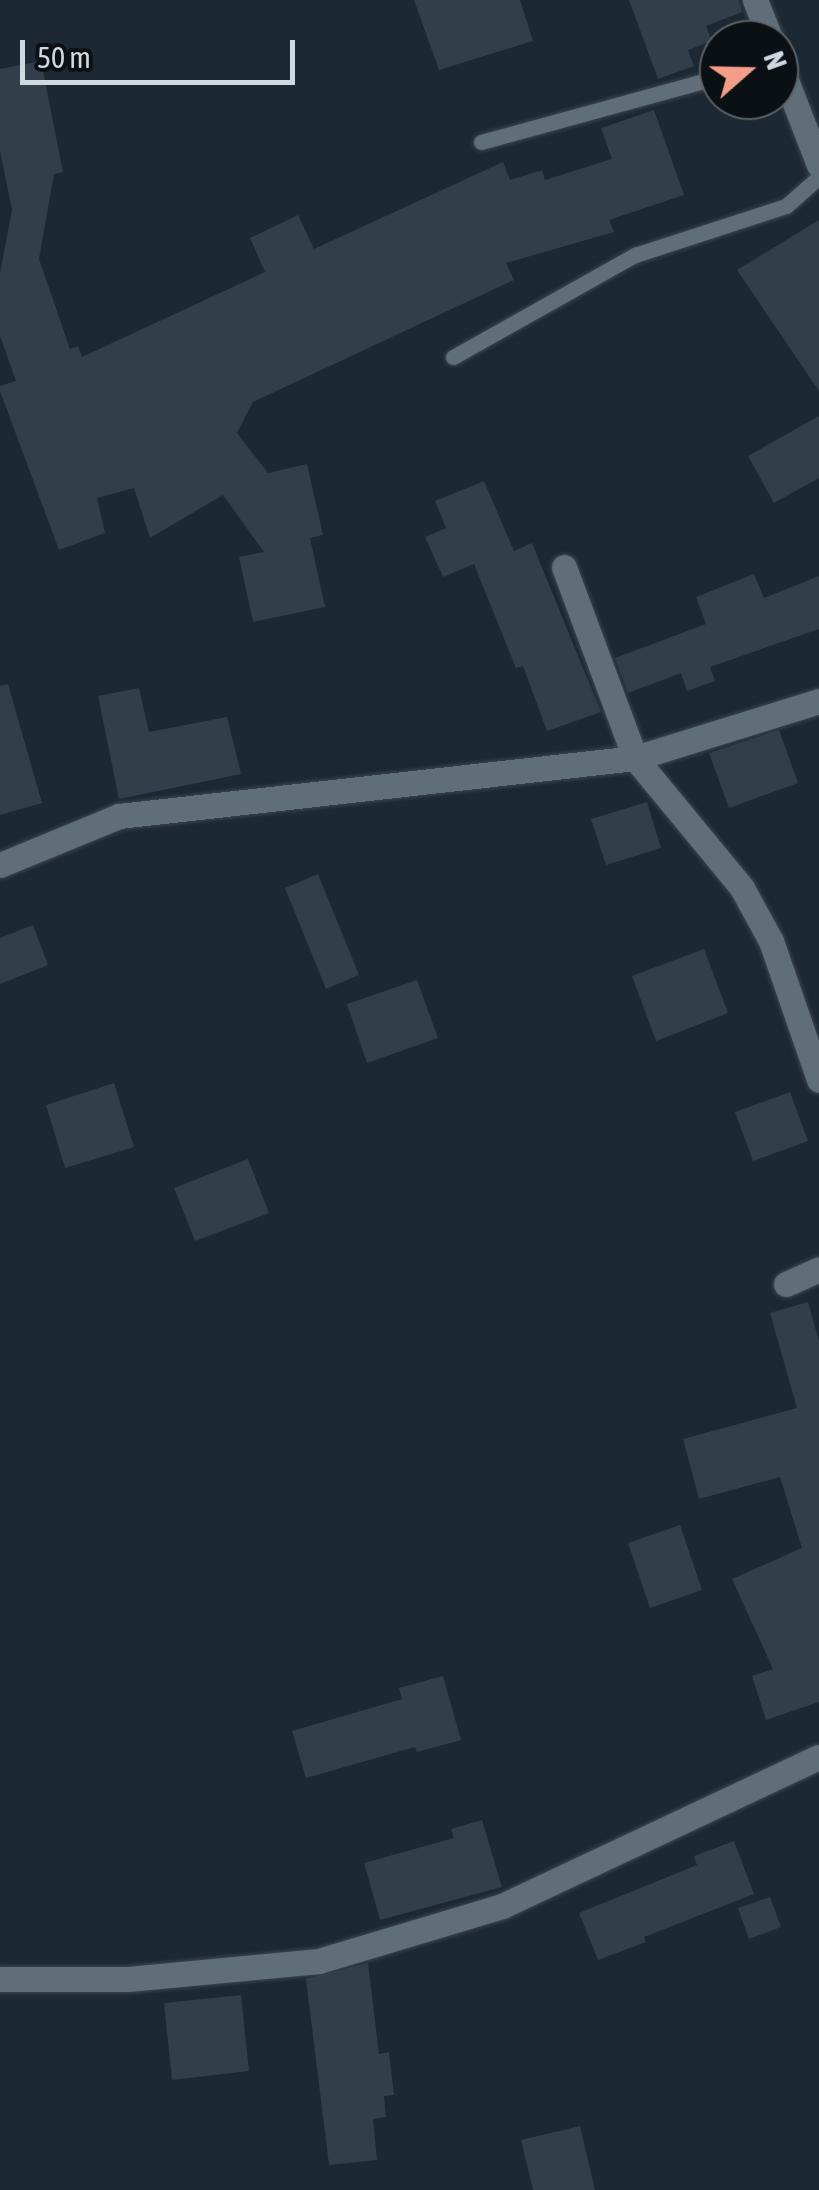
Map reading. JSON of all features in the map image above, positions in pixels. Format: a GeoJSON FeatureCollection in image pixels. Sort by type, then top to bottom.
{"type":"FeatureCollection","features":[{"type":"Feature","properties":{"kind":"street"},"geometry":{"type":"LineString","coordinates":[[799,114],[819,165]]}},
{"type":"Feature","properties":{"kind":"street"},"geometry":{"type":"LineString","coordinates":[[564,567],[635,758],[742,888],[771,941],[819,1080]]}},
{"type":"Feature","properties":{"kind":"street"},"geometry":{"type":"LineString","coordinates":[[0,865],[118,816],[635,758],[819,701]]}},
{"type":"Feature","properties":{"kind":"street"},"geometry":{"type":"LineString","coordinates":[[786,1284],[819,1269]]}},
{"type":"Feature","properties":{"kind":"street"},"geometry":{"type":"LineString","coordinates":[[0,1979],[128,1979],[319,1961],[502,1906],[819,1757]]}},
{"type":"Feature","properties":{"kind":"lane"},"geometry":{"type":"LineString","coordinates":[[481,142],[699,82]]}},
{"type":"Feature","properties":{"kind":"lane"},"geometry":{"type":"LineString","coordinates":[[454,357],[635,255],[786,206],[819,177]]}},
{"type":"Feature","properties":{"kind":"building"},"geometry":{"type":"Polygon","coordinates":[[[414,0],[520,0],[533,41],[439,70],[414,0]]]}},
{"type":"Feature","properties":{"kind":"building"},"geometry":{"type":"Polygon","coordinates":[[[629,0],[739,0],[742,12],[721,20],[699,20],[699,46],[688,50],[694,66],[658,79],[629,0]]]}},
{"type":"Feature","properties":{"kind":"building"},"geometry":{"type":"Polygon","coordinates":[[[41,61],[63,172],[54,174],[39,259],[70,349],[78,346],[82,357],[265,272],[250,238],[298,215],[314,249],[503,162],[510,180],[542,170],[545,180],[612,159],[601,128],[654,110],[684,195],[609,220],[614,232],[506,263],[514,280],[253,402],[237,433],[268,473],[307,464],[323,535],[310,538],[325,607],[253,622],[239,557],[264,552],[223,495],[150,538],[134,488],[97,498],[105,533],[59,550],[0,391],[0,386],[16,381],[0,336],[0,273],[12,210],[0,151],[0,69],[41,61]]]}},
{"type":"Feature","properties":{"kind":"building"},"geometry":{"type":"Polygon","coordinates":[[[819,220],[819,391],[737,270],[819,220]]]}},
{"type":"Feature","properties":{"kind":"building"},"geometry":{"type":"Polygon","coordinates":[[[819,416],[819,478],[774,503],[748,456],[819,416]]]}},
{"type":"Feature","properties":{"kind":"building"},"geometry":{"type":"Polygon","coordinates":[[[484,481],[514,551],[532,543],[601,712],[547,731],[523,666],[516,668],[474,564],[443,577],[425,537],[446,528],[435,501],[484,481]]]}},
{"type":"Feature","properties":{"kind":"building"},"geometry":{"type":"Polygon","coordinates":[[[754,574],[764,598],[819,576],[819,629],[710,667],[715,681],[687,691],[681,673],[628,693],[615,658],[706,624],[696,597],[754,574]]]}},
{"type":"Feature","properties":{"kind":"building"},"geometry":{"type":"Polygon","coordinates":[[[8,684],[42,803],[0,815],[0,686],[8,684]]]}},
{"type":"Feature","properties":{"kind":"building"},"geometry":{"type":"Polygon","coordinates":[[[139,688],[149,732],[227,717],[241,774],[119,799],[98,696],[139,688]]]}},
{"type":"Feature","properties":{"kind":"building"},"geometry":{"type":"Polygon","coordinates":[[[779,730],[798,783],[729,808],[709,753],[779,730]]]}},
{"type":"Feature","properties":{"kind":"building"},"geometry":{"type":"Polygon","coordinates":[[[647,802],[661,848],[606,865],[591,819],[647,802]]]}},
{"type":"Feature","properties":{"kind":"building"},"geometry":{"type":"Polygon","coordinates":[[[318,874],[359,975],[326,989],[285,888],[318,874]]]}},
{"type":"Feature","properties":{"kind":"building"},"geometry":{"type":"Polygon","coordinates":[[[33,925],[48,965],[0,984],[0,938],[33,925]]]}},
{"type":"Feature","properties":{"kind":"building"},"geometry":{"type":"Polygon","coordinates":[[[704,949],[728,1013],[656,1041],[632,976],[704,949]]]}},
{"type":"Feature","properties":{"kind":"building"},"geometry":{"type":"Polygon","coordinates":[[[417,980],[438,1038],[367,1063],[347,1004],[417,980]]]}},
{"type":"Feature","properties":{"kind":"building"},"geometry":{"type":"Polygon","coordinates":[[[114,1083],[134,1147],[65,1168],[46,1105],[114,1083]]]}},
{"type":"Feature","properties":{"kind":"building"},"geometry":{"type":"Polygon","coordinates":[[[790,1092],[808,1141],[753,1161],[735,1112],[790,1092]]]}},
{"type":"Feature","properties":{"kind":"building"},"geometry":{"type":"Polygon","coordinates":[[[248,1159],[269,1213],[195,1241],[174,1188],[248,1159]]]}},
{"type":"Feature","properties":{"kind":"building"},"geometry":{"type":"Polygon","coordinates":[[[808,1302],[819,1341],[819,1702],[766,1720],[752,1676],[773,1669],[732,1579],[802,1548],[780,1477],[699,1499],[683,1439],[797,1408],[770,1313],[808,1302]]]}},
{"type":"Feature","properties":{"kind":"building"},"geometry":{"type":"Polygon","coordinates":[[[680,1525],[702,1590],[650,1608],[628,1543],[680,1525]]]}},
{"type":"Feature","properties":{"kind":"building"},"geometry":{"type":"Polygon","coordinates":[[[443,1676],[461,1740],[417,1752],[415,1747],[306,1778],[292,1731],[402,1699],[399,1688],[443,1676]]]}},
{"type":"Feature","properties":{"kind":"building"},"geometry":{"type":"Polygon","coordinates":[[[482,1820],[502,1887],[380,1920],[364,1863],[454,1838],[451,1829],[482,1820]]]}},
{"type":"Feature","properties":{"kind":"building"},"geometry":{"type":"Polygon","coordinates":[[[734,1841],[754,1894],[644,1937],[646,1942],[598,1960],[579,1913],[697,1865],[694,1856],[734,1841]]]}},
{"type":"Feature","properties":{"kind":"building"},"geometry":{"type":"Polygon","coordinates":[[[770,1897],[781,1927],[749,1939],[738,1908],[770,1897]]]}},
{"type":"Feature","properties":{"kind":"building"},"geometry":{"type":"Polygon","coordinates":[[[368,1963],[379,2054],[389,2052],[394,2095],[384,2096],[386,2117],[373,2119],[377,2160],[329,2165],[306,1979],[368,1963]]]}},
{"type":"Feature","properties":{"kind":"building"},"geometry":{"type":"Polygon","coordinates":[[[241,1995],[249,2071],[172,2080],[164,2003],[241,1995]]]}},
{"type":"Feature","properties":{"kind":"building"},"geometry":{"type":"Polygon","coordinates":[[[580,2126],[595,2190],[533,2190],[521,2140],[580,2126]]]}}]}
